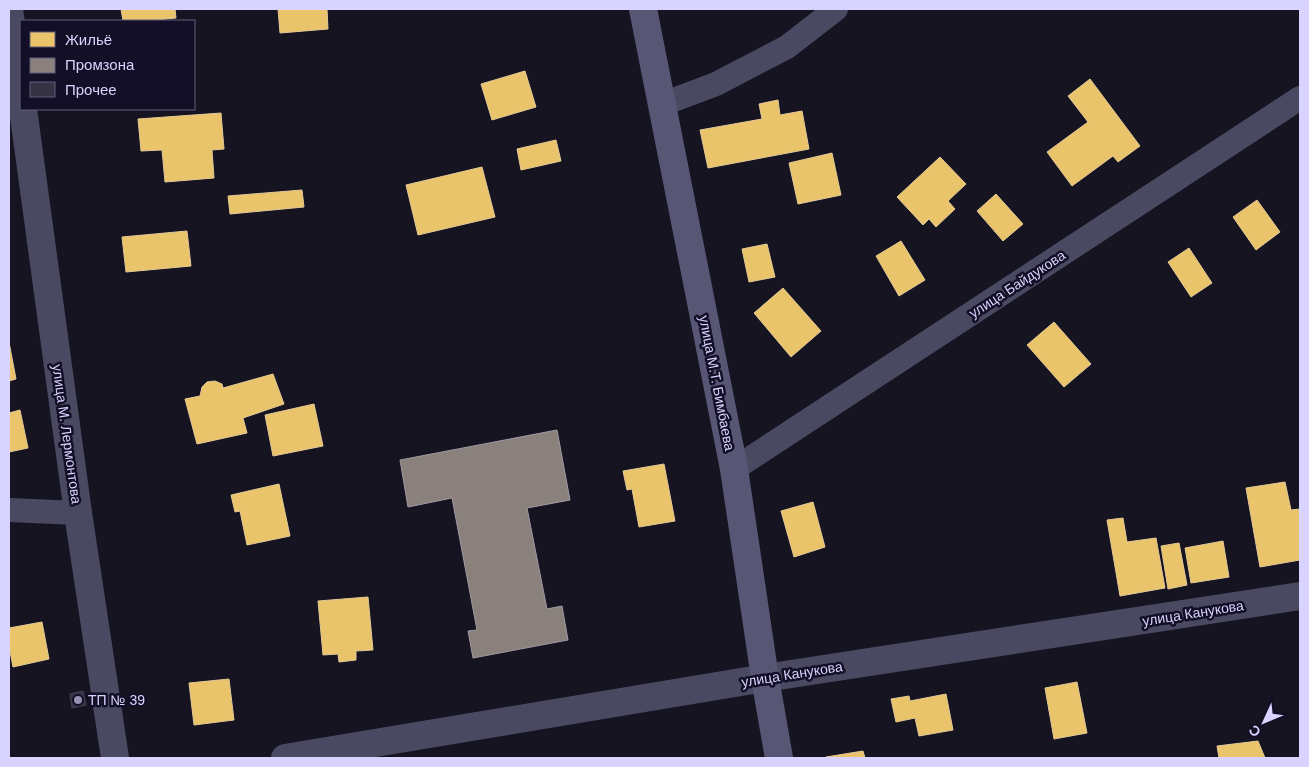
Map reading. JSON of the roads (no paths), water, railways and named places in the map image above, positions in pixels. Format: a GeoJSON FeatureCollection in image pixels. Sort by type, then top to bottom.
{"type":"FeatureCollection","features":[{"type":"Feature","properties":{"kind":"main road","name":"улица М.Т. Бимбаева"},"geometry":{"type":"LineString","coordinates":[[643,9],[734,469],[765,678],[779,758]]}},
{"type":"Feature","properties":{"kind":"street"},"geometry":{"type":"LineString","coordinates":[[9,9],[20,90]]}},
{"type":"Feature","properties":{"kind":"street"},"geometry":{"type":"LineString","coordinates":[[663,104],[716,84],[787,47],[836,9]]}},
{"type":"Feature","properties":{"kind":"street","name":"улица Байдукова"},"geometry":{"type":"LineString","coordinates":[[734,469],[1300,98]]}},
{"type":"Feature","properties":{"kind":"street","name":"улица М. Лермонтова"},"geometry":{"type":"LineString","coordinates":[[23,110],[78,513],[115,758]]}},
{"type":"Feature","properties":{"kind":"street"},"geometry":{"type":"LineString","coordinates":[[9,510],[78,513]]}},
{"type":"Feature","properties":{"kind":"street","name":"улица Канукова"},"geometry":{"type":"LineString","coordinates":[[285,758],[765,678],[1300,596]]}},
{"type":"Feature","properties":{"kind":"place","name":"ТП № 39"},"geometry":{"type":"Point","coordinates":[78,700]}}]}
